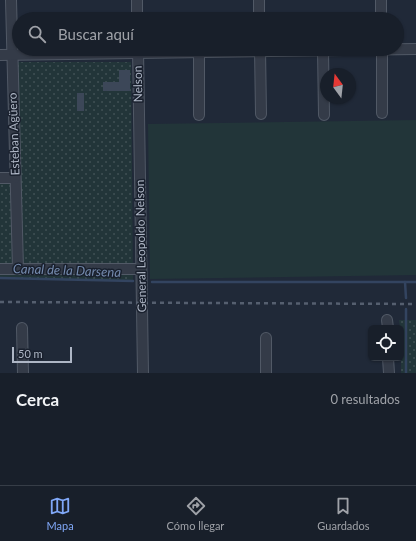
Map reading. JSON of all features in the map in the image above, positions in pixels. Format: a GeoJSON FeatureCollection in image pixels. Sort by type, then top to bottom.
{"type":"FeatureCollection","features":[{"type":"Feature","properties":{"kind":"street","name":"Esteban Agüero"},"geometry":{"type":"LineString","coordinates":[[11,0],[12,55]]}},
{"type":"Feature","properties":{"kind":"street"},"geometry":{"type":"LineString","coordinates":[[137,0],[137,12]]}},
{"type":"Feature","properties":{"kind":"street"},"geometry":{"type":"LineString","coordinates":[[259,0],[260,12]]}},
{"type":"Feature","properties":{"kind":"street"},"geometry":{"type":"LineString","coordinates":[[381,0],[381,12]]}},
{"type":"Feature","properties":{"kind":"street"},"geometry":{"type":"LineString","coordinates":[[404,49],[416,49]]}},
{"type":"Feature","properties":{"kind":"street"},"geometry":{"type":"LineString","coordinates":[[0,55],[12,55]]}},
{"type":"Feature","properties":{"kind":"street","name":"Esteban Agüero"},"geometry":{"type":"LineString","coordinates":[[12,56],[18,269]]}},
{"type":"Feature","properties":{"kind":"street","name":"Nelson"},"geometry":{"type":"LineString","coordinates":[[138,56],[139,120]]}},
{"type":"Feature","properties":{"kind":"street"},"geometry":{"type":"LineString","coordinates":[[199,56],[199,115]]}},
{"type":"Feature","properties":{"kind":"street"},"geometry":{"type":"LineString","coordinates":[[260,56],[260,114]]}},
{"type":"Feature","properties":{"kind":"street"},"geometry":{"type":"LineString","coordinates":[[323,56],[324,114]]}},
{"type":"Feature","properties":{"kind":"street"},"geometry":{"type":"LineString","coordinates":[[382,56],[382,113]]}},
{"type":"Feature","properties":{"kind":"street","name":"General Leopoldo Nelson"},"geometry":{"type":"LineString","coordinates":[[139,120],[143,373]]}},
{"type":"Feature","properties":{"kind":"street"},"geometry":{"type":"LineString","coordinates":[[0,178],[15,178]]}},
{"type":"Feature","properties":{"kind":"street"},"geometry":{"type":"LineString","coordinates":[[0,269],[141,269]]}},
{"type":"Feature","properties":{"kind":"street"},"geometry":{"type":"LineString","coordinates":[[22,328],[23,373]]}},
{"type":"Feature","properties":{"kind":"street"},"geometry":{"type":"LineString","coordinates":[[266,338],[266,373]]}},
{"type":"Feature","properties":{"kind":"street"},"geometry":{"type":"LineString","coordinates":[[388,361],[389,373]]}},
{"type":"Feature","properties":{"kind":"green space"},"geometry":{"type":"Polygon","coordinates":[[[16,62],[131,62],[133,281],[0,278],[0,182],[20,183],[16,62]]]}},
{"type":"Feature","properties":{"kind":"green space"},"geometry":{"type":"Polygon","coordinates":[[[416,120],[416,275],[150,279],[148,124],[416,120]]]}},
{"type":"Feature","properties":{"kind":"green space"},"geometry":{"type":"Polygon","coordinates":[[[399,320],[416,320],[416,373],[401,373],[401,361],[404,361],[404,325],[400,325],[399,320]]]}},
{"type":"Feature","properties":{"kind":"building"},"geometry":{"type":"Polygon","coordinates":[[[119,70],[130,70],[130,91],[103,91],[103,82],[119,82],[119,70]]]}},
{"type":"Feature","properties":{"kind":"building"},"geometry":{"type":"Polygon","coordinates":[[[77,93],[84,93],[84,111],[77,111],[77,93]]]}},
{"type":"Feature","properties":{"kind":"waterway","name":"Canal de la Darsena"},"geometry":{"type":"LineString","coordinates":[[0,278],[133,281]]}},
{"type":"Feature","properties":{"kind":"waterway"},"geometry":{"type":"LineString","coordinates":[[152,282],[416,282]]}},
{"type":"Feature","properties":{"kind":"waterway"},"geometry":{"type":"LineString","coordinates":[[405,282],[406,298]]}},
{"type":"Feature","properties":{"kind":"waterway"},"geometry":{"type":"LineString","coordinates":[[406,309],[406,373]]}},
{"type":"Feature","properties":{"kind":"railway"},"geometry":{"type":"LineString","coordinates":[[0,302],[416,304]]}}]}
